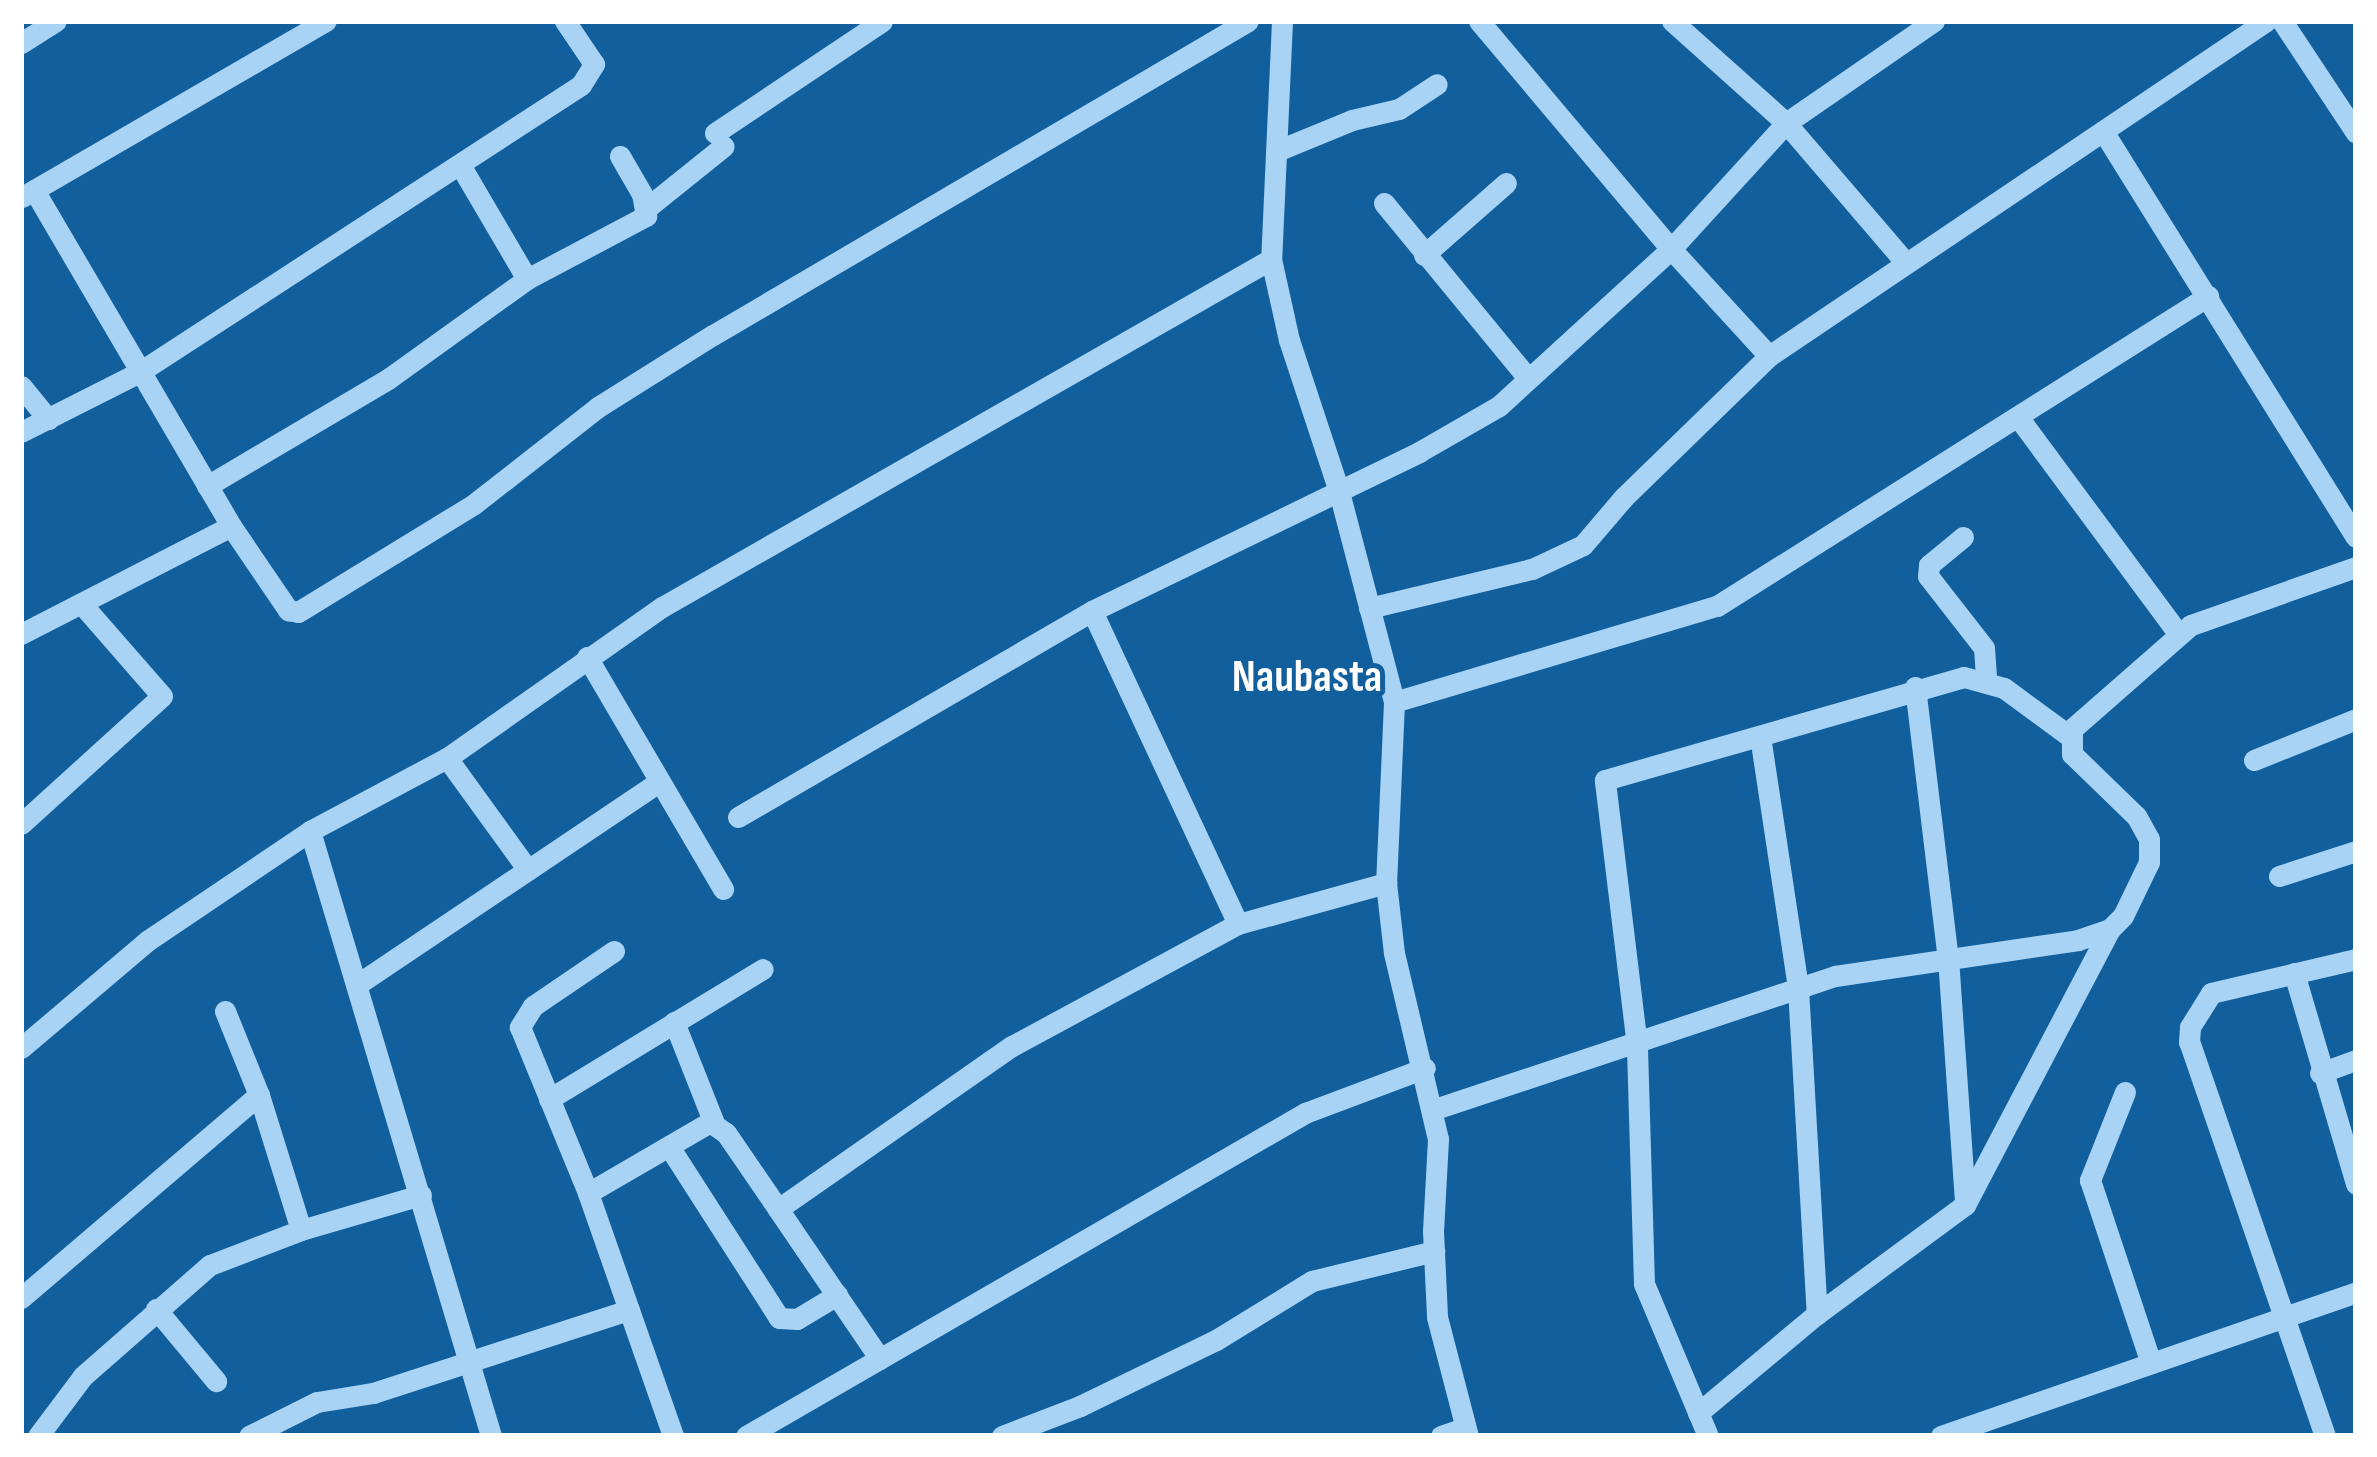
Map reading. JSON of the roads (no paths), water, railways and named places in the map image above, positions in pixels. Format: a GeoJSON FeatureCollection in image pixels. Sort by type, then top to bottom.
{"type":"FeatureCollection","features":[{"type":"Feature","properties":{"kind":"street"},"geometry":{"type":"LineString","coordinates":[[21,43],[56,21]]}},
{"type":"Feature","properties":{"kind":"street"},"geometry":{"type":"LineString","coordinates":[[326,21],[27,193],[231,526],[280,599],[298,612],[474,504],[598,407],[713,335],[1248,21]]}},
{"type":"Feature","properties":{"kind":"street"},"geometry":{"type":"LineString","coordinates":[[21,432],[138,374],[590,78],[593,64],[565,21]]}},
{"type":"Feature","properties":{"kind":"street"},"geometry":{"type":"LineString","coordinates":[[1282,21],[1271,259],[1289,340],[1338,488],[1394,702],[1386,883],[1394,953],[1425,1068],[1438,1139],[1437,1317],[1466,1432],[1442,1436]]}},
{"type":"Feature","properties":{"kind":"street"},"geometry":{"type":"LineString","coordinates":[[1479,21],[1671,249],[1769,356]]}},
{"type":"Feature","properties":{"kind":"street"},"geometry":{"type":"LineString","coordinates":[[738,817],[1092,611],[1498,406],[1671,249],[1786,123],[1934,21]]}},
{"type":"Feature","properties":{"kind":"street"},"geometry":{"type":"LineString","coordinates":[[1369,608],[1532,569],[1583,545],[1624,497],[1769,356],[2266,21]]}},
{"type":"Feature","properties":{"kind":"street"},"geometry":{"type":"LineString","coordinates":[[2282,21],[2356,133]]}},
{"type":"Feature","properties":{"kind":"street"},"geometry":{"type":"LineString","coordinates":[[1680,23],[1786,123],[1906,263]]}},
{"type":"Feature","properties":{"kind":"street"},"geometry":{"type":"LineString","coordinates":[[207,486],[388,379],[527,279],[633,227],[720,139],[871,24]]}},
{"type":"Feature","properties":{"kind":"street"},"geometry":{"type":"LineString","coordinates":[[1279,150],[1352,120],[1399,110],[1437,84]]}},
{"type":"Feature","properties":{"kind":"street"},"geometry":{"type":"LineString","coordinates":[[2103,131],[2356,537]]}},
{"type":"Feature","properties":{"kind":"street"},"geometry":{"type":"LineString","coordinates":[[620,156],[648,207]]}},
{"type":"Feature","properties":{"kind":"street"},"geometry":{"type":"LineString","coordinates":[[460,165],[527,279]]}},
{"type":"Feature","properties":{"kind":"street"},"geometry":{"type":"LineString","coordinates":[[1424,255],[1506,183]]}},
{"type":"Feature","properties":{"kind":"street"},"geometry":{"type":"LineString","coordinates":[[1384,203],[1528,378]]}},
{"type":"Feature","properties":{"kind":"street"},"geometry":{"type":"LineString","coordinates":[[21,1048],[147,941],[310,831],[447,758],[662,607],[1271,259]]}},
{"type":"Feature","properties":{"kind":"street"},"geometry":{"type":"LineString","coordinates":[[1394,702],[1717,606],[2208,296]]}},
{"type":"Feature","properties":{"kind":"street"},"geometry":{"type":"LineString","coordinates":[[21,386],[48,419]]}},
{"type":"Feature","properties":{"kind":"street"},"geometry":{"type":"LineString","coordinates":[[2018,417],[2178,633]]}},
{"type":"Feature","properties":{"kind":"street"},"geometry":{"type":"LineString","coordinates":[[21,634],[231,526]]}},
{"type":"Feature","properties":{"kind":"street"},"geometry":{"type":"LineString","coordinates":[[1963,537],[1929,565],[1928,576],[1984,649],[1985,680]]}},
{"type":"Feature","properties":{"kind":"street"},"geometry":{"type":"LineString","coordinates":[[2068,735],[2178,633],[2356,567]]}},
{"type":"Feature","properties":{"kind":"street"},"geometry":{"type":"LineString","coordinates":[[21,824],[162,696],[81,603]]}},
{"type":"Feature","properties":{"kind":"street"},"geometry":{"type":"LineString","coordinates":[[1092,611],[1238,924]]}},
{"type":"Feature","properties":{"kind":"street"},"geometry":{"type":"LineString","coordinates":[[587,657],[723,889]]}},
{"type":"Feature","properties":{"kind":"street"},"geometry":{"type":"LineString","coordinates":[[1698,1413],[1817,1314],[1965,1205],[2150,862],[2149,839],[2136,816],[2072,754],[2068,735],[1985,680],[1964,676],[1915,688],[1605,780],[1637,1046],[1644,1284],[1698,1413],[1708,1436]]}},
{"type":"Feature","properties":{"kind":"street"},"geometry":{"type":"LineString","coordinates":[[1915,688],[1948,958],[1965,1205]]}},
{"type":"Feature","properties":{"kind":"street"},"geometry":{"type":"LineString","coordinates":[[2254,760],[2356,719]]}},
{"type":"Feature","properties":{"kind":"street"},"geometry":{"type":"LineString","coordinates":[[1760,736],[1798,988],[1817,1314]]}},
{"type":"Feature","properties":{"kind":"street"},"geometry":{"type":"LineString","coordinates":[[447,758],[528,871]]}},
{"type":"Feature","properties":{"kind":"street"},"geometry":{"type":"LineString","coordinates":[[358,984],[657,783]]}},
{"type":"Feature","properties":{"kind":"street"},"geometry":{"type":"LineString","coordinates":[[310,831],[491,1436]]}},
{"type":"Feature","properties":{"kind":"street"},"geometry":{"type":"LineString","coordinates":[[2279,875],[2356,851]]}},
{"type":"Feature","properties":{"kind":"street"},"geometry":{"type":"LineString","coordinates":[[778,1209],[1012,1046],[1238,924],[1386,883]]}},
{"type":"Feature","properties":{"kind":"street"},"geometry":{"type":"LineString","coordinates":[[1432,1110],[1637,1046],[1835,976],[2078,940],[2110,929]]}},
{"type":"Feature","properties":{"kind":"street"},"geometry":{"type":"LineString","coordinates":[[614,951],[533,1006],[520,1021],[588,1193],[673,1436]]}},
{"type":"Feature","properties":{"kind":"street"},"geometry":{"type":"LineString","coordinates":[[2325,1436],[2189,1042],[2193,1016],[2211,993],[2356,959]]}},
{"type":"Feature","properties":{"kind":"street"},"geometry":{"type":"LineString","coordinates":[[549,1099],[763,969]]}},
{"type":"Feature","properties":{"kind":"street"},"geometry":{"type":"LineString","coordinates":[[2294,973],[2356,1184]]}},
{"type":"Feature","properties":{"kind":"street"},"geometry":{"type":"LineString","coordinates":[[225,1012],[259,1095],[301,1230]]}},
{"type":"Feature","properties":{"kind":"street"},"geometry":{"type":"LineString","coordinates":[[674,1022],[714,1123],[880,1359]]}},
{"type":"Feature","properties":{"kind":"street"},"geometry":{"type":"LineString","coordinates":[[2320,1072],[2356,1060]]}},
{"type":"Feature","properties":{"kind":"street"},"geometry":{"type":"LineString","coordinates":[[746,1436],[1305,1114],[1425,1068]]}},
{"type":"Feature","properties":{"kind":"street"},"geometry":{"type":"LineString","coordinates":[[2125,1092],[2090,1180],[2151,1364]]}},
{"type":"Feature","properties":{"kind":"street"},"geometry":{"type":"LineString","coordinates":[[21,1298],[259,1095]]}},
{"type":"Feature","properties":{"kind":"street"},"geometry":{"type":"LineString","coordinates":[[588,1193],[700,1126],[714,1123]]}},
{"type":"Feature","properties":{"kind":"street"},"geometry":{"type":"LineString","coordinates":[[670,1148],[779,1318],[796,1319],[837,1295]]}},
{"type":"Feature","properties":{"kind":"street"},"geometry":{"type":"LineString","coordinates":[[38,1436],[83,1376],[210,1265],[301,1230],[421,1195]]}},
{"type":"Feature","properties":{"kind":"street"},"geometry":{"type":"LineString","coordinates":[[1002,1436],[1080,1406],[1216,1340],[1312,1281],[1434,1251]]}},
{"type":"Feature","properties":{"kind":"street"},"geometry":{"type":"LineString","coordinates":[[1941,1436],[2356,1292]]}},
{"type":"Feature","properties":{"kind":"street"},"geometry":{"type":"LineString","coordinates":[[156,1309],[216,1381]]}},
{"type":"Feature","properties":{"kind":"street"},"geometry":{"type":"LineString","coordinates":[[249,1436],[317,1402],[373,1393],[628,1310]]}},
{"type":"Feature","properties":{"kind":"district","name":"Naubasta"},"geometry":{"type":"Point","coordinates":[1307,678]}}]}
